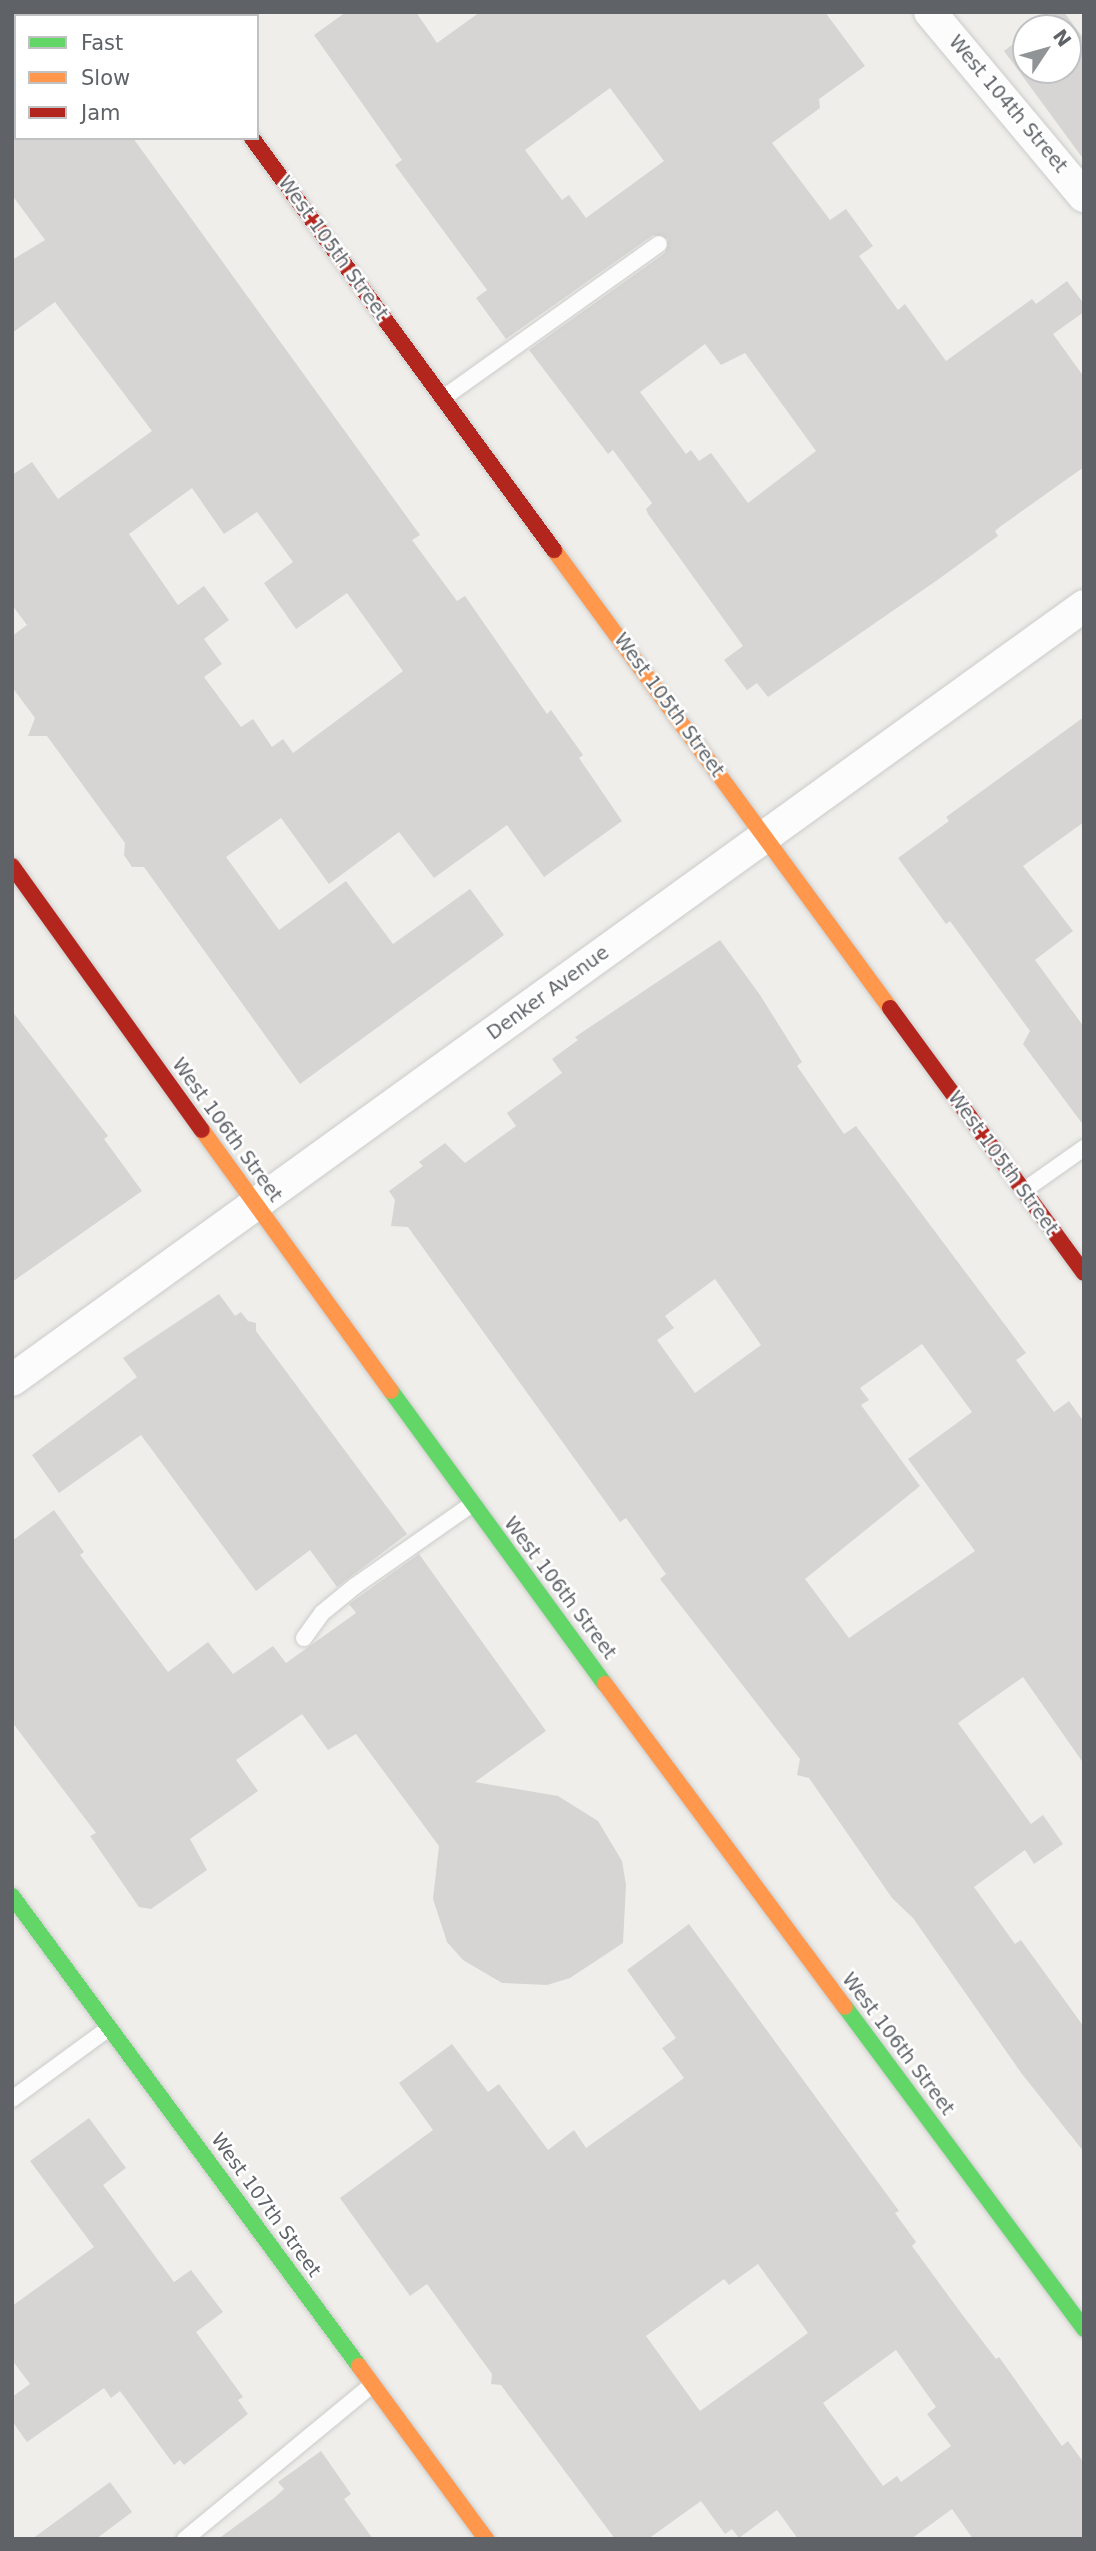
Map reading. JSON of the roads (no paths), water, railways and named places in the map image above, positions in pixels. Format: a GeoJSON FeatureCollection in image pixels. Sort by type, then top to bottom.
{"type":"FeatureCollection","features":[{"type":"Feature","properties":{"kind":"street","name":"West 104th Street"},"geometry":{"type":"LineString","coordinates":[[930,12],[1084,197]]}},
{"type":"Feature","properties":{"kind":"street","name":"West 105th Street"},"geometry":{"type":"LineString","coordinates":[[253,140],[766,836],[1023,1191],[1083,1269]]}},
{"type":"Feature","properties":{"kind":"street","name":"Denker Avenue"},"geometry":{"type":"LineString","coordinates":[[12,1380],[1084,606]]}},
{"type":"Feature","properties":{"kind":"street","name":"West 106th Street"},"geometry":{"type":"LineString","coordinates":[[12,866],[472,1504],[1084,2329]]}},
{"type":"Feature","properties":{"kind":"street","name":"West 107th Street"},"geometry":{"type":"LineString","coordinates":[[12,1896],[486,2539]]}},
{"type":"Feature","properties":{"kind":"lane"},"geometry":{"type":"LineString","coordinates":[[443,398],[659,244]]}},
{"type":"Feature","properties":{"kind":"lane"},"geometry":{"type":"LineString","coordinates":[[1023,1191],[1084,1148]]}},
{"type":"Feature","properties":{"kind":"lane"},"geometry":{"type":"LineString","coordinates":[[304,1638],[322,1613],[355,1586],[472,1504]]}},
{"type":"Feature","properties":{"kind":"lane"},"geometry":{"type":"LineString","coordinates":[[12,1927],[28,1917]]}},
{"type":"Feature","properties":{"kind":"lane"},"geometry":{"type":"LineString","coordinates":[[12,2099],[109,2028]]}},
{"type":"Feature","properties":{"kind":"lane"},"geometry":{"type":"LineString","coordinates":[[185,2539],[373,2385]]}}]}
